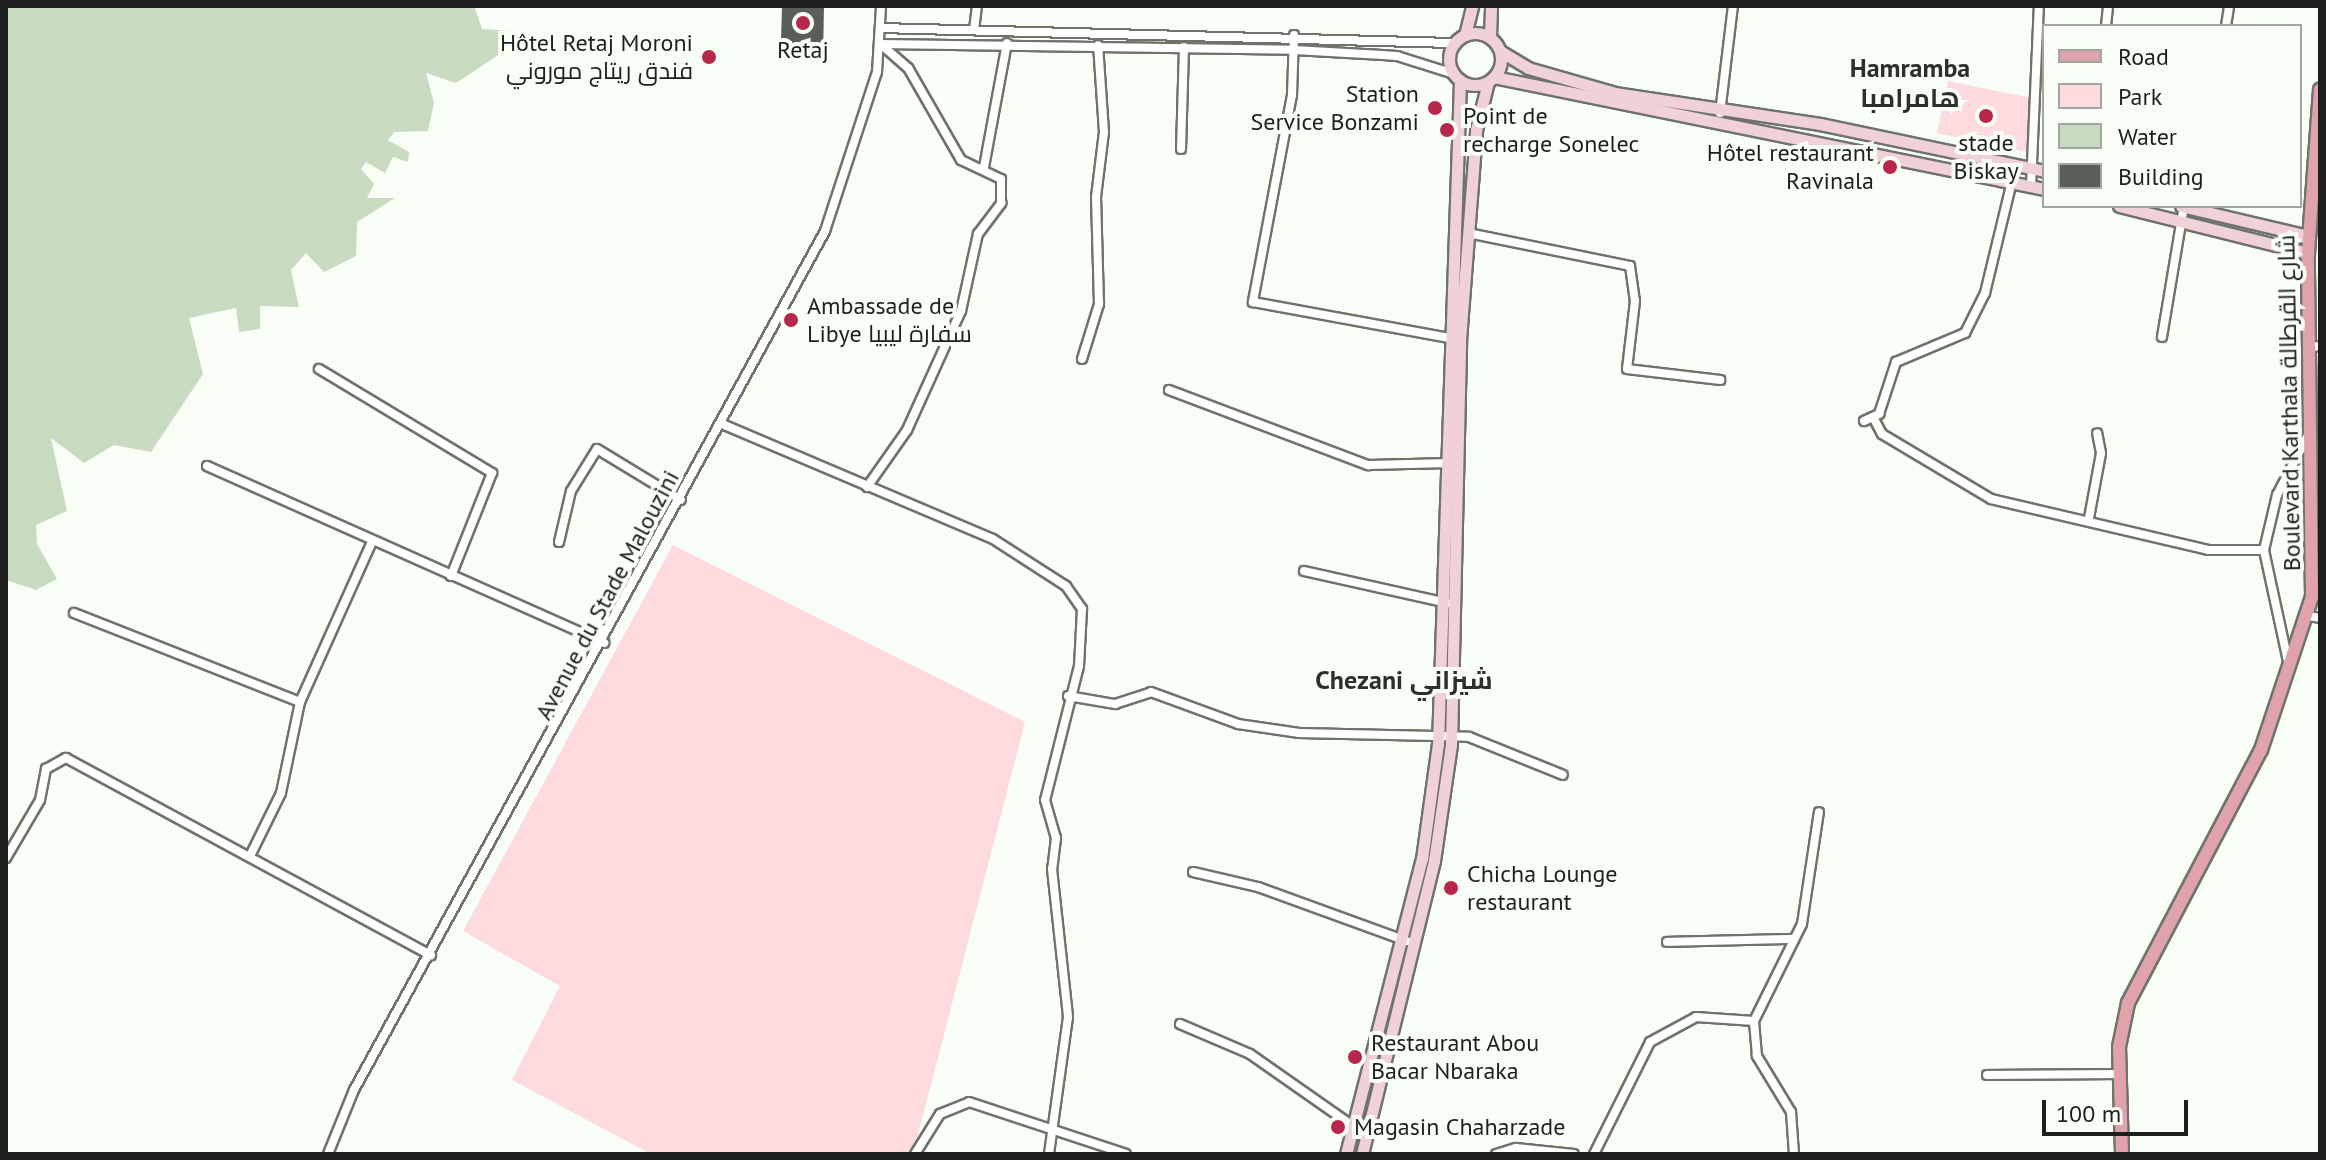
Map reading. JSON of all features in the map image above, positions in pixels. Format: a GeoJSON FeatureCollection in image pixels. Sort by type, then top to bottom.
{"type":"FeatureCollection","features":[{"type":"Feature","properties":{"kind":"main road"},"geometry":{"type":"LineString","coordinates":[[1362,1154],[1434,861],[1444,735],[1449,463],[1455,339],[1457,77],[1460,39],[1472,6]]}},
{"type":"Feature","properties":{"kind":"main road"},"geometry":{"type":"LineString","coordinates":[[1491,6],[1490,37],[1500,51],[1552,77],[2040,170]]}},
{"type":"Feature","properties":{"kind":"main road"},"geometry":{"type":"LineString","coordinates":[[1460,39],[1490,37]]}},
{"type":"Feature","properties":{"kind":"main road"},"geometry":{"type":"LineString","coordinates":[[1455,339],[1476,130],[1500,51]]}},
{"type":"Feature","properties":{"kind":"main road"},"geometry":{"type":"LineString","coordinates":[[1457,77],[1491,80],[2042,189]]}},
{"type":"Feature","properties":{"kind":"main road","name":"Boulevard Karthala شارع القرطالة"},"geometry":{"type":"LineString","coordinates":[[2122,1154],[2118,1074],[2128,1003],[2261,750],[2314,617],[2312,428],[2316,346],[2308,236],[2320,89]]}},
{"type":"Feature","properties":{"kind":"main road"},"geometry":{"type":"LineString","coordinates":[[2127,208],[2308,253]]}},
{"type":"Feature","properties":{"kind":"main road"},"geometry":{"type":"LineString","coordinates":[[2191,208],[2308,236]]}},
{"type":"Feature","properties":{"kind":"main road"},"geometry":{"type":"LineString","coordinates":[[1346,1154],[1422,859],[1444,735]]}},
{"type":"Feature","properties":{"kind":"street","name":"Avenue du Stade Malouzini"},"geometry":{"type":"LineString","coordinates":[[328,1154],[354,1090],[604,643],[825,231],[880,41],[881,6]]}},
{"type":"Feature","properties":{"kind":"street"},"geometry":{"type":"LineString","coordinates":[[974,30],[977,6]]}},
{"type":"Feature","properties":{"kind":"street"},"geometry":{"type":"LineString","coordinates":[[1718,125],[1733,6]]}},
{"type":"Feature","properties":{"kind":"street"},"geometry":{"type":"LineString","coordinates":[[2031,186],[2040,170],[2039,6]]}},
{"type":"Feature","properties":{"kind":"street"},"geometry":{"type":"LineString","coordinates":[[880,28],[1460,39]]}},
{"type":"Feature","properties":{"kind":"street"},"geometry":{"type":"LineString","coordinates":[[1294,35],[1253,302],[1455,339]]}},
{"type":"Feature","properties":{"kind":"street"},"geometry":{"type":"LineString","coordinates":[[880,41],[1294,50],[1397,56],[1457,77]]}},
{"type":"Feature","properties":{"kind":"street"},"geometry":{"type":"LineString","coordinates":[[867,487],[907,430],[961,311],[978,234],[1001,203],[1001,179],[984,167],[961,160],[908,68],[880,41]]}},
{"type":"Feature","properties":{"kind":"street"},"geometry":{"type":"LineString","coordinates":[[984,167],[1007,43]]}},
{"type":"Feature","properties":{"kind":"street"},"geometry":{"type":"LineString","coordinates":[[1082,359],[1099,304],[1098,45]]}},
{"type":"Feature","properties":{"kind":"street"},"geometry":{"type":"LineString","coordinates":[[1181,149],[1184,47]]}},
{"type":"Feature","properties":{"kind":"street"},"geometry":{"type":"LineString","coordinates":[[2016,165],[1985,293],[1965,333],[1896,362],[1868,419],[1882,434],[1980,494],[2089,518],[2208,550],[2264,550]]}},
{"type":"Feature","properties":{"kind":"street"},"geometry":{"type":"LineString","coordinates":[[2162,337],[2183,208]]}},
{"type":"Feature","properties":{"kind":"street"},"geometry":{"type":"LineString","coordinates":[[1468,233],[1630,266],[1635,301],[1627,369],[1720,380]]}},
{"type":"Feature","properties":{"kind":"street"},"geometry":{"type":"LineString","coordinates":[[319,369],[492,473],[451,576]]}},
{"type":"Feature","properties":{"kind":"street"},"geometry":{"type":"LineString","coordinates":[[1169,390],[1368,465],[1449,463]]}},
{"type":"Feature","properties":{"kind":"street"},"geometry":{"type":"LineString","coordinates":[[722,424],[781,443],[867,487],[983,534],[1066,586],[1082,609],[1083,630],[1045,800],[1056,838],[1052,869],[1068,1017],[1049,1154]]}},
{"type":"Feature","properties":{"kind":"street"},"geometry":{"type":"LineString","coordinates":[[2291,674],[2264,550],[2277,495],[2312,428]]}},
{"type":"Feature","properties":{"kind":"street"},"geometry":{"type":"LineString","coordinates":[[2089,518],[2101,453],[2097,433]]}},
{"type":"Feature","properties":{"kind":"street"},"geometry":{"type":"LineString","coordinates":[[559,542],[571,491],[597,449],[681,500]]}},
{"type":"Feature","properties":{"kind":"street"},"geometry":{"type":"LineString","coordinates":[[207,466],[604,643]]}},
{"type":"Feature","properties":{"kind":"street"},"geometry":{"type":"LineString","coordinates":[[250,856],[281,793],[300,702],[372,542]]}},
{"type":"Feature","properties":{"kind":"street"},"geometry":{"type":"LineString","coordinates":[[1304,571],[1446,603]]}},
{"type":"Feature","properties":{"kind":"street"},"geometry":{"type":"LineString","coordinates":[[74,613],[300,702]]}},
{"type":"Feature","properties":{"kind":"street"},"geometry":{"type":"LineString","coordinates":[[1068,696],[1115,704],[1151,692],[1238,724],[1444,735],[1563,775]]}},
{"type":"Feature","properties":{"kind":"street"},"geometry":{"type":"LineString","coordinates":[[6,858],[40,800],[46,769],[66,758],[431,955]]}},
{"type":"Feature","properties":{"kind":"street"},"geometry":{"type":"LineString","coordinates":[[1794,1154],[1791,1112],[1757,1056],[1754,1021],[1794,939],[1819,812]]}},
{"type":"Feature","properties":{"kind":"street"},"geometry":{"type":"LineString","coordinates":[[1193,872],[1258,887],[1414,944]]}},
{"type":"Feature","properties":{"kind":"street"},"geometry":{"type":"LineString","coordinates":[[1667,942],[1794,939]]}},
{"type":"Feature","properties":{"kind":"street"},"geometry":{"type":"LineString","coordinates":[[1594,1154],[1650,1042],[1696,1017],[1754,1021]]}},
{"type":"Feature","properties":{"kind":"street"},"geometry":{"type":"LineString","coordinates":[[1180,1024],[1250,1054],[1353,1126]]}},
{"type":"Feature","properties":{"kind":"street"},"geometry":{"type":"LineString","coordinates":[[1987,1075],[2118,1074]]}},
{"type":"Feature","properties":{"kind":"street"},"geometry":{"type":"LineString","coordinates":[[915,1154],[954,1104],[969,1102],[1053,1135],[1126,1154]]}},
{"type":"Feature","properties":{"kind":"street"},"geometry":{"type":"LineString","coordinates":[[1496,1154],[1516,1148],[1574,1154]]}},
{"type":"Feature","properties":{"kind":"green space","name":"stade Biskay"},"geometry":{"type":"Polygon","coordinates":[[[1948,81],[2036,99],[2025,152],[1937,133],[1948,81]]]}},
{"type":"Feature","properties":{"kind":"green space"},"geometry":{"type":"Polygon","coordinates":[[[673,545],[1025,722],[913,1154],[651,1154],[512,1080],[560,986],[463,931],[673,545]]]}},
{"type":"Feature","properties":{"kind":"water"},"geometry":{"type":"Polygon","coordinates":[[[6,6],[482,6],[475,8],[482,29],[510,31],[509,48],[456,83],[426,73],[434,103],[428,131],[394,132],[388,140],[409,152],[408,162],[393,157],[385,173],[366,162],[361,169],[374,184],[367,198],[395,198],[357,222],[356,256],[324,272],[306,253],[291,270],[299,307],[260,306],[260,329],[239,332],[236,308],[189,318],[203,374],[151,452],[114,445],[84,463],[51,438],[67,511],[36,525],[37,544],[57,579],[36,590],[6,580],[6,6]]]}},
{"type":"Feature","properties":{"kind":"building","name":"Retaj"},"geometry":{"type":"Polygon","coordinates":[[[782,6],[824,6],[823,57],[792,56],[792,41],[781,40],[782,6]]]}},
{"type":"Feature","properties":{"kind":"place","name":"Retaj"},"geometry":{"type":"Point","coordinates":[803,23]}},
{"type":"Feature","properties":{"kind":"place","name":"Hôtel Retaj Moroni فندق ريتاج موروني"},"geometry":{"type":"Point","coordinates":[709,57]}},
{"type":"Feature","properties":{"kind":"place","name":"Station Service Bonzami"},"geometry":{"type":"Point","coordinates":[1435,108]}},
{"type":"Feature","properties":{"kind":"place","name":"stade Biskay"},"geometry":{"type":"Point","coordinates":[1986,116]}},
{"type":"Feature","properties":{"kind":"place","name":"Point de recharge Sonelec"},"geometry":{"type":"Point","coordinates":[1447,130]}},
{"type":"Feature","properties":{"kind":"place","name":"Hôtel restaurant Ravinala"},"geometry":{"type":"Point","coordinates":[1890,167]}},
{"type":"Feature","properties":{"kind":"place","name":"Ambassade de Libye سفارة ليبيا"},"geometry":{"type":"Point","coordinates":[791,320]}},
{"type":"Feature","properties":{"kind":"place","name":"Chicha Lounge restaurant"},"geometry":{"type":"Point","coordinates":[1451,888]}},
{"type":"Feature","properties":{"kind":"place","name":"Restaurant Abou Bacar Nbaraka"},"geometry":{"type":"Point","coordinates":[1355,1057]}},
{"type":"Feature","properties":{"kind":"place","name":"Magasin Chaharzade"},"geometry":{"type":"Point","coordinates":[1338,1127]}},
{"type":"Feature","properties":{"kind":"district","name":"Hamramba هامرامبا"},"geometry":{"type":"Point","coordinates":[1910,83]}},
{"type":"Feature","properties":{"kind":"district","name":"Chezani شيزاني"},"geometry":{"type":"Point","coordinates":[1404,680]}}]}
